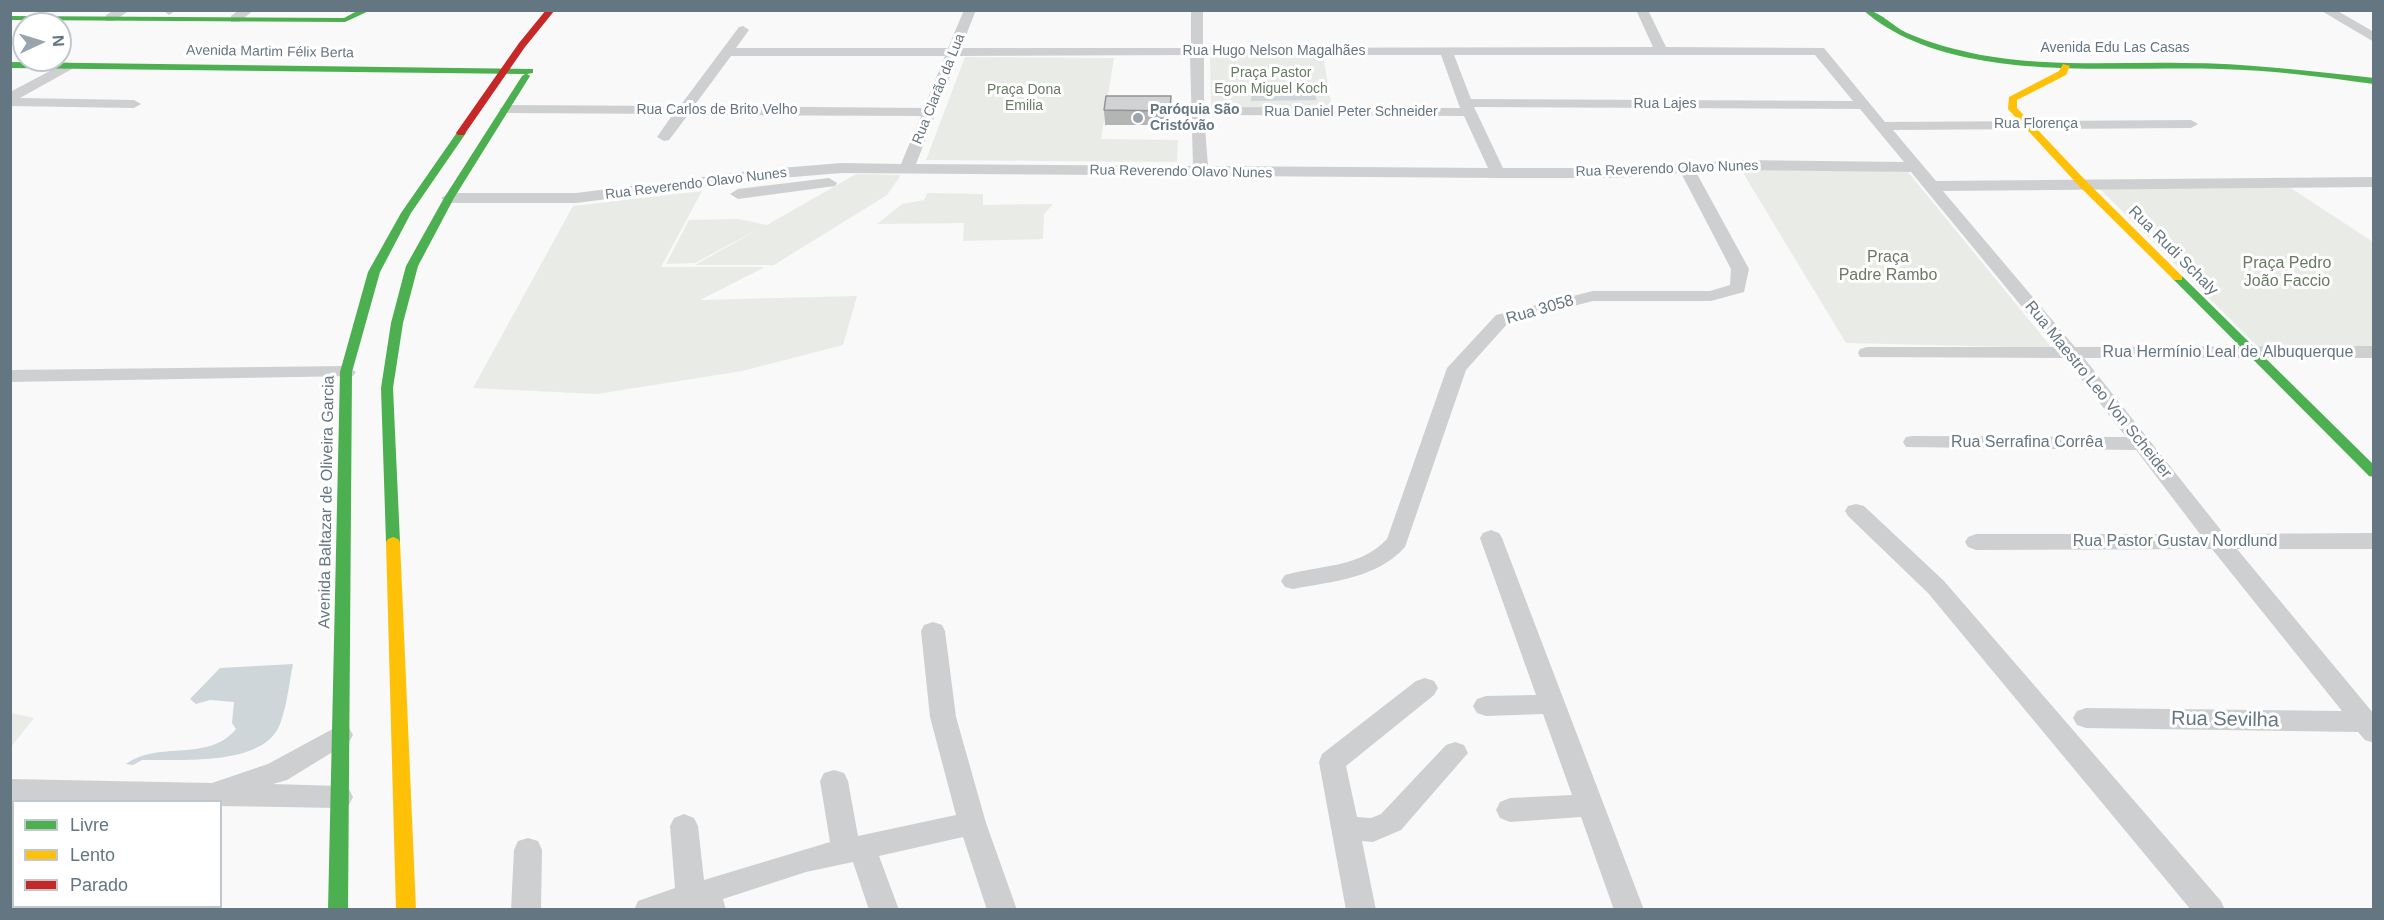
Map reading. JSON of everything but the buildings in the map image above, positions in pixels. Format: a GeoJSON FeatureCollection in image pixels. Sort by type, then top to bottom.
{"type":"FeatureCollection","features":[{"type":"Feature","properties":{"kind":"main road"},"geometry":{"type":"LineString","coordinates":[[72,18],[352,19],[367,10]]}},
{"type":"Feature","properties":{"kind":"main road","name":"Avenida Baltazar de Oliveira Garcia"},"geometry":{"type":"LineString","coordinates":[[338,909],[346,372],[374,272],[406,213],[503,72],[551,10]]}},
{"type":"Feature","properties":{"kind":"main road","name":"Avenida Edu Las Casas"},"geometry":{"type":"LineString","coordinates":[[1867,10],[1886,27],[1931,45],[2003,61],[2242,63],[2322,66],[2373,74]]}},
{"type":"Feature","properties":{"kind":"main road","name":"Avenida Edu Las Casas"},"geometry":{"type":"LineString","coordinates":[[1888,10],[1903,24],[1937,38],[1987,50],[2063,62]]}},
{"type":"Feature","properties":{"kind":"main road","name":"Rua Rudi Schaly"},"geometry":{"type":"LineString","coordinates":[[2063,62],[2063,73],[2012,99],[2013,109],[2084,185],[2373,473]]}},
{"type":"Feature","properties":{"kind":"main road","name":"Avenida Edu Las Casas"},"geometry":{"type":"LineString","coordinates":[[2242,63],[2373,81]]}},
{"type":"Feature","properties":{"kind":"main road","name":"Avenida Martim Félix Berta"},"geometry":{"type":"LineString","coordinates":[[72,66],[503,72],[532,67],[506,109]]}},
{"type":"Feature","properties":{"kind":"main road"},"geometry":{"type":"LineString","coordinates":[[406,909],[387,388],[397,323],[412,266],[449,198],[506,109]]}},
{"type":"Feature","properties":{"kind":"street"},"geometry":{"type":"LineString","coordinates":[[110,18],[124,10]]}},
{"type":"Feature","properties":{"kind":"street"},"geometry":{"type":"LineString","coordinates":[[235,19],[248,10]]}},
{"type":"Feature","properties":{"kind":"street","name":"Rua Clarão da Lua"},"geometry":{"type":"LineString","coordinates":[[907,168],[970,10]]}},
{"type":"Feature","properties":{"kind":"street"},"geometry":{"type":"LineString","coordinates":[[1197,10],[1197,111],[1201,172]]}},
{"type":"Feature","properties":{"kind":"street"},"geometry":{"type":"LineString","coordinates":[[1642,10],[1661,51]]}},
{"type":"Feature","properties":{"kind":"street"},"geometry":{"type":"LineString","coordinates":[[2326,10],[2373,38]]}},
{"type":"Feature","properties":{"kind":"street"},"geometry":{"type":"LineString","coordinates":[[664,137],[729,52],[743,30]]}},
{"type":"Feature","properties":{"kind":"street"},"geometry":{"type":"LineString","coordinates":[[1446,50],[1467,108],[1498,173]]}},
{"type":"Feature","properties":{"kind":"street","name":"Rua Hugo Nelson Magalhães"},"geometry":{"type":"LineString","coordinates":[[729,52],[1819,51]]}},
{"type":"Feature","properties":{"kind":"street","name":"Rua Maestro Leo Von Scheider"},"geometry":{"type":"LineString","coordinates":[[1819,51],[2071,354],[2218,542],[2369,727]]}},
{"type":"Feature","properties":{"kind":"street"},"geometry":{"type":"LineString","coordinates":[[10,100],[57,72]]}},
{"type":"Feature","properties":{"kind":"street"},"geometry":{"type":"LineString","coordinates":[[10,100],[134,104]]}},
{"type":"Feature","properties":{"kind":"street","name":"Rua Lajes"},"geometry":{"type":"LineString","coordinates":[[1467,108],[1865,105]]}},
{"type":"Feature","properties":{"kind":"street","name":"Rua Daniel Peter Schneider"},"geometry":{"type":"LineString","coordinates":[[1197,111],[1467,108]]}},
{"type":"Feature","properties":{"kind":"street","name":"Rua Carlos de Brito Velho"},"geometry":{"type":"LineString","coordinates":[[506,109],[929,112]]}},
{"type":"Feature","properties":{"kind":"street","name":"Rua Florença"},"geometry":{"type":"LineString","coordinates":[[1882,126],[2191,124]]}},
{"type":"Feature","properties":{"kind":"street","name":"Rua Reverendo Olavo Nunes"},"geometry":{"type":"LineString","coordinates":[[449,198],[576,198],[757,175],[827,169],[1626,173],[1739,165],[1915,166]]}},
{"type":"Feature","properties":{"kind":"street","name":"Rua 3058"},"geometry":{"type":"LineString","coordinates":[[1293,581],[1368,565],[1387,555],[1397,542],[1456,368],[1502,319],[1593,296],[1711,296],[1738,288],[1740,269],[1688,170]]}},
{"type":"Feature","properties":{"kind":"street"},"geometry":{"type":"LineString","coordinates":[[1931,186],[2373,182]]}},
{"type":"Feature","properties":{"kind":"street"},"geometry":{"type":"LineString","coordinates":[[738,194],[829,183]]}},
{"type":"Feature","properties":{"kind":"street","name":"Rua Hermínio Leal de Albuquerque"},"geometry":{"type":"LineString","coordinates":[[1867,353],[2373,352]]}},
{"type":"Feature","properties":{"kind":"street"},"geometry":{"type":"LineString","coordinates":[[10,376],[346,372]]}},
{"type":"Feature","properties":{"kind":"street","name":"Rua Serrafina Corrêa"},"geometry":{"type":"LineString","coordinates":[[1913,442],[2141,444]]}},
{"type":"Feature","properties":{"kind":"street"},"geometry":{"type":"LineString","coordinates":[[1856,511],[1936,588],[2210,909]]}},
{"type":"Feature","properties":{"kind":"street"},"geometry":{"type":"LineString","coordinates":[[1491,538],[1629,909]]}},
{"type":"Feature","properties":{"kind":"street","name":"Rua Pastor Gustav Nordlund"},"geometry":{"type":"LineString","coordinates":[[1976,542],[2373,541]]}},
{"type":"Feature","properties":{"kind":"street"},"geometry":{"type":"LineString","coordinates":[[933,631],[943,717],[972,823],[1002,909]]}},
{"type":"Feature","properties":{"kind":"street"},"geometry":{"type":"LineString","coordinates":[[1360,909],[1332,762],[1425,688]]}},
{"type":"Feature","properties":{"kind":"street"},"geometry":{"type":"LineString","coordinates":[[1486,706],[1553,704]]}},
{"type":"Feature","properties":{"kind":"street","name":"Rua Sevilha"},"geometry":{"type":"LineString","coordinates":[[2086,718],[2369,727]]}},
{"type":"Feature","properties":{"kind":"street"},"geometry":{"type":"LineString","coordinates":[[206,795],[277,772],[340,735]]}},
{"type":"Feature","properties":{"kind":"street"},"geometry":{"type":"LineString","coordinates":[[1345,828],[1373,830],[1391,822],[1455,753]]}},
{"type":"Feature","properties":{"kind":"street"},"geometry":{"type":"LineString","coordinates":[[834,781],[854,849],[884,909]]}},
{"type":"Feature","properties":{"kind":"street"},"geometry":{"type":"LineString","coordinates":[[10,790],[339,796]]}},
{"type":"Feature","properties":{"kind":"street"},"geometry":{"type":"LineString","coordinates":[[1510,810],[1590,805]]}},
{"type":"Feature","properties":{"kind":"street"},"geometry":{"type":"LineString","coordinates":[[649,909],[703,899],[806,860],[972,823]]}},
{"type":"Feature","properties":{"kind":"street"},"geometry":{"type":"LineString","coordinates":[[684,826],[703,899]]}},
{"type":"Feature","properties":{"kind":"street"},"geometry":{"type":"LineString","coordinates":[[526,909],[528,850]]}},
{"type":"Feature","properties":{"kind":"green space","name":"Praça Pastor Egon Miguel Koch"},"geometry":{"type":"Polygon","coordinates":[[[1210,55],[1323,55],[1332,108],[1211,108],[1210,55]]]}},
{"type":"Feature","properties":{"kind":"green space","name":"Praça Dona Emilia"},"geometry":{"type":"Polygon","coordinates":[[[965,57],[1114,58],[1101,139],[1178,140],[1177,162],[926,160],[965,57]]]}},
{"type":"Feature","properties":{"kind":"green space","name":"Praça Padre Rambo"},"geometry":{"type":"Polygon","coordinates":[[[1740,168],[1908,172],[2052,348],[1846,343],[1740,168]]]}},
{"type":"Feature","properties":{"kind":"green space"},"geometry":{"type":"Polygon","coordinates":[[[856,174],[901,175],[887,195],[774,265],[695,265],[764,226],[695,263],[666,264],[689,220],[738,219],[767,225],[856,174]]]}},
{"type":"Feature","properties":{"kind":"green space","name":"Praça Pedro João Faccio"},"geometry":{"type":"Polygon","coordinates":[[[2291,188],[2373,242],[2373,348],[2259,348],[2100,189],[2291,188]]]}},
{"type":"Feature","properties":{"kind":"green space"},"geometry":{"type":"Polygon","coordinates":[[[702,191],[661,267],[765,267],[700,300],[857,296],[843,345],[742,371],[597,394],[473,388],[573,206],[702,191]]]}},
{"type":"Feature","properties":{"kind":"green space"},"geometry":{"type":"Polygon","coordinates":[[[927,193],[983,194],[983,205],[1053,204],[1044,214],[1043,239],[963,241],[964,223],[877,224],[902,204],[924,200],[927,193]]]}},
{"type":"Feature","properties":{"kind":"green space"},"geometry":{"type":"Polygon","coordinates":[[[10,713],[34,718],[11,747],[10,713]]]}},
{"type":"Feature","properties":{"kind":"shaded area"},"geometry":{"type":"Polygon","coordinates":[[[1252,89],[1312,90],[1317,100],[1251,101],[1252,89]]]}},
{"type":"Feature","properties":{"kind":"shaded area"},"geometry":{"type":"Polygon","coordinates":[[[293,664],[280,724],[271,738],[257,748],[219,758],[142,760],[133,765],[126,764],[153,753],[198,749],[212,745],[225,739],[236,729],[232,723],[234,702],[210,700],[196,704],[190,699],[220,668],[293,664]]]}},
{"type":"Feature","properties":{"kind":"traffic: fast"},"geometry":{"type":"LineString","coordinates":[[10,18],[345,20],[367,10]]}},
{"type":"Feature","properties":{"kind":"traffic: fast"},"geometry":{"type":"LineString","coordinates":[[1867,10],[1905,35],[1943,49],[2020,63],[2239,67],[2374,81]]}},
{"type":"Feature","properties":{"kind":"traffic: fast"},"geometry":{"type":"LineString","coordinates":[[10,65],[530,71]]}},
{"type":"Feature","properties":{"kind":"traffic: fast"},"geometry":{"type":"LineString","coordinates":[[393,542],[387,388],[397,323],[412,266],[449,198],[526,76]]}},
{"type":"Feature","properties":{"kind":"traffic: fast"},"geometry":{"type":"LineString","coordinates":[[338,910],[346,372],[374,272],[406,213],[461,133]]}},
{"type":"Feature","properties":{"kind":"traffic: fast"},"geometry":{"type":"LineString","coordinates":[[2178,278],[2374,473]]}},
{"type":"Feature","properties":{"kind":"traffic: slow"},"geometry":{"type":"LineString","coordinates":[[2066,66],[2063,73],[2012,99],[2013,109],[2084,185],[2178,278]]}},
{"type":"Feature","properties":{"kind":"traffic: slow"},"geometry":{"type":"LineString","coordinates":[[393,542],[406,910]]}},
{"type":"Feature","properties":{"kind":"traffic: jam"},"geometry":{"type":"LineString","coordinates":[[461,133],[522,45],[551,10]]}},
{"type":"Feature","properties":{"kind":"place","name":"Paróquia São Cristóvão"},"geometry":{"type":"Point","coordinates":[1138,118]}}]}
